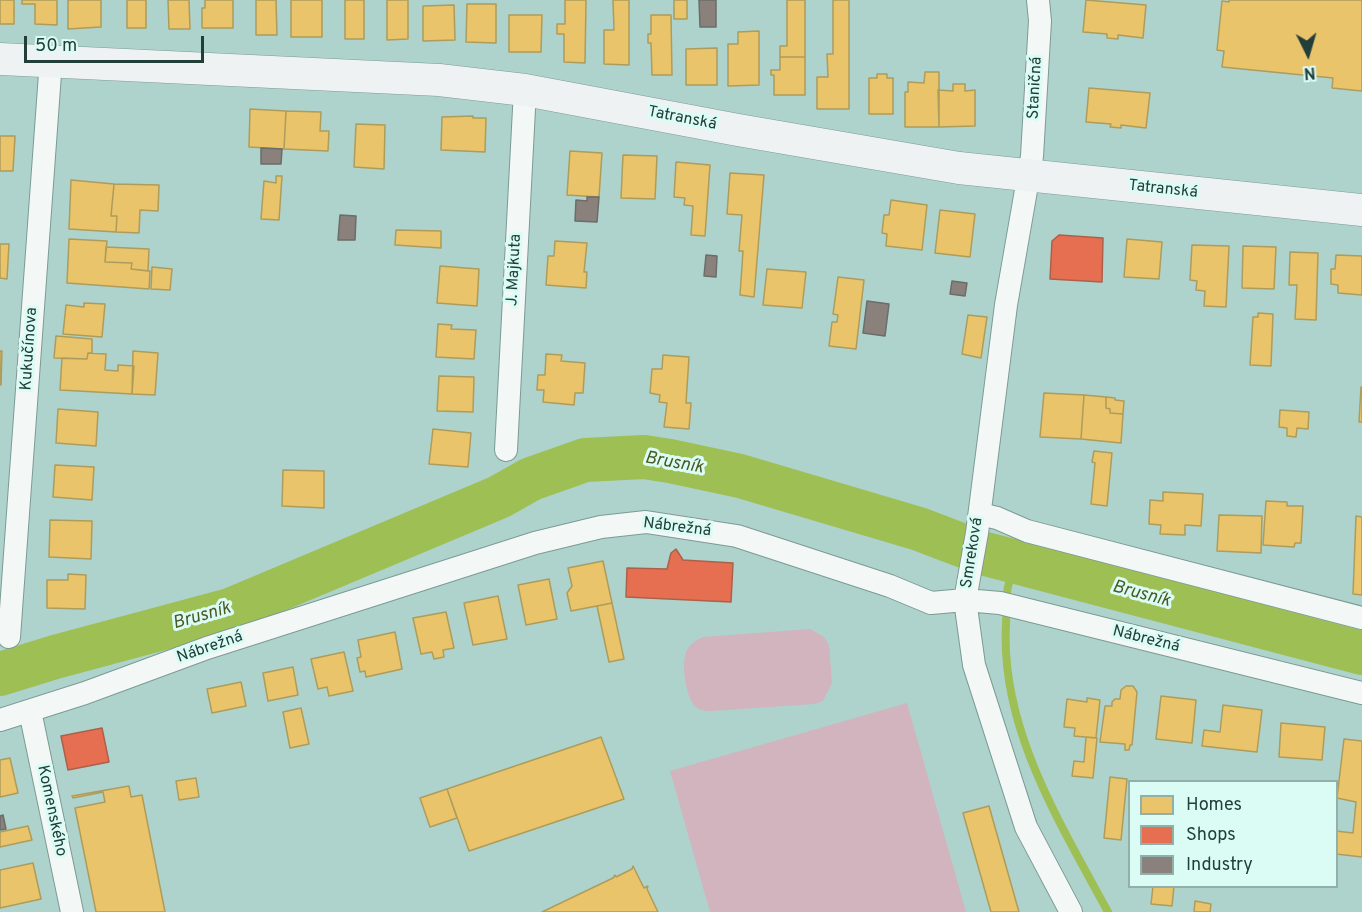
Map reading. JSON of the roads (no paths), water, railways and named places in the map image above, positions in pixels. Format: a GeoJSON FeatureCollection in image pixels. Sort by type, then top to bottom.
{"type":"FeatureCollection","features":[{"type":"Feature","properties":{"kind":"main road","name":"Tatranská"},"geometry":{"type":"LineString","coordinates":[[0,59],[439,80],[525,90],[959,168],[1362,210]]}},
{"type":"Feature","properties":{"kind":"street","name":"Staničná"},"geometry":{"type":"LineString","coordinates":[[1027,176],[1032,156],[1040,21],[1038,0]]}},
{"type":"Feature","properties":{"kind":"street","name":"Kukučínova"},"geometry":{"type":"LineString","coordinates":[[9,637],[51,60]]}},
{"type":"Feature","properties":{"kind":"street","name":"J. Majkuta"},"geometry":{"type":"LineString","coordinates":[[506,450],[525,90]]}},
{"type":"Feature","properties":{"kind":"street","name":"Smreková"},"geometry":{"type":"LineString","coordinates":[[1027,176],[1006,305],[978,524],[965,600],[974,665],[1026,827],[1071,912]]}},
{"type":"Feature","properties":{"kind":"street"},"geometry":{"type":"LineString","coordinates":[[978,524],[997,518],[1028,531],[1362,618]]}},
{"type":"Feature","properties":{"kind":"street","name":"Nábrežná"},"geometry":{"type":"LineString","coordinates":[[0,720],[85,693],[207,648],[535,543],[601,527],[646,522],[737,536],[890,586],[931,603],[965,600],[1009,605],[1362,693]]}},
{"type":"Feature","properties":{"kind":"street","name":"Komenského"},"geometry":{"type":"LineString","coordinates":[[30,711],[72,912]]}},
{"type":"Feature","properties":{"kind":"waterway","name":"Brusník"},"geometry":{"type":"LineString","coordinates":[[0,674],[230,610],[499,497],[531,479],[585,460],[644,457],[740,476],[919,529],[982,553],[1362,653]]}},
{"type":"Feature","properties":{"kind":"waterway"},"geometry":{"type":"LineString","coordinates":[[1022,564],[1009,583],[1007,597],[1007,663],[1013,700],[1023,737],[1037,774],[1108,912]]}}]}
